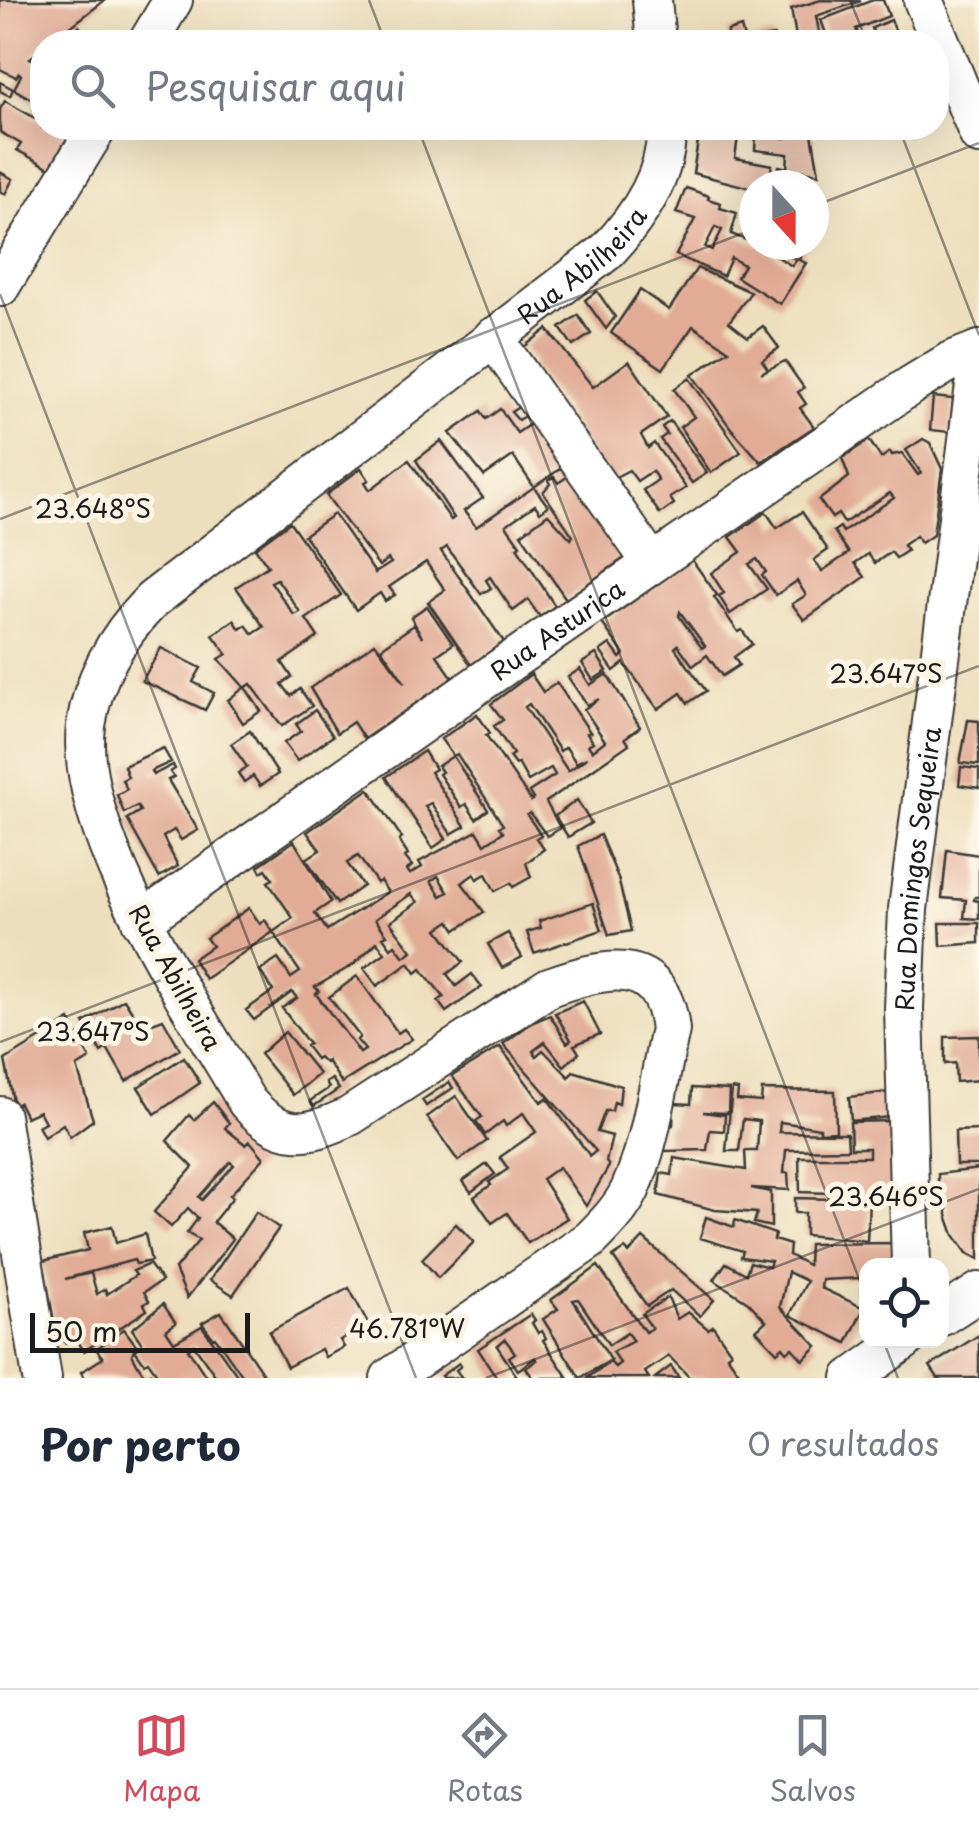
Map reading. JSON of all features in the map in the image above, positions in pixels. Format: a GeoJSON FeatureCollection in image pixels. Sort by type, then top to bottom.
{"type":"FeatureCollection","features":[{"type":"Feature","properties":{"kind":"street"},"geometry":{"type":"LineString","coordinates":[[652,0],[655,30]]}},
{"type":"Feature","properties":{"kind":"street"},"geometry":{"type":"LineString","coordinates":[[923,0],[935,30]]}},
{"type":"Feature","properties":{"kind":"street"},"geometry":{"type":"LineString","coordinates":[[949,63],[979,135]]}},
{"type":"Feature","properties":{"kind":"street"},"geometry":{"type":"LineString","coordinates":[[0,286],[90,140]]}},
{"type":"Feature","properties":{"kind":"street","name":"Rua Abilheira"},"geometry":{"type":"LineString","coordinates":[[390,1378],[590,1240],[610,1221],[629,1192],[647,1134],[670,1030],[668,1012],[660,995],[641,974],[616,969],[566,981],[549,987],[350,1116],[308,1132],[264,1122],[248,1102],[142,921],[98,811],[88,766],[86,727],[98,680],[115,643],[152,600],[606,252],[636,221],[660,170],[664,140]]}},
{"type":"Feature","properties":{"kind":"street"},"geometry":{"type":"LineString","coordinates":[[493,337],[652,563]]}},
{"type":"Feature","properties":{"kind":"street","name":"Rua Asturica"},"geometry":{"type":"LineString","coordinates":[[142,921],[910,386],[952,361],[979,352]]}},
{"type":"Feature","properties":{"kind":"street","name":"Rua Domingos Sequeira"},"geometry":{"type":"LineString","coordinates":[[911,1258],[904,1008],[908,909],[964,580],[979,352]]}},
{"type":"Feature","properties":{"kind":"street"},"geometry":{"type":"LineString","coordinates":[[0,1116],[42,1378]]}},
{"type":"Feature","properties":{"kind":"street"},"geometry":{"type":"LineString","coordinates":[[949,1311],[979,1292]]}},
{"type":"Feature","properties":{"kind":"street"},"geometry":{"type":"LineString","coordinates":[[852,1378],[894,1348]]}},
{"type":"Feature","properties":{"kind":"building"},"geometry":{"type":"Polygon","coordinates":[[[0,0],[105,0],[66,30],[30,30],[30,98],[14,89],[19,73],[16,77],[0,69],[0,0]]]}},
{"type":"Feature","properties":{"kind":"building"},"geometry":{"type":"Polygon","coordinates":[[[821,0],[861,1],[816,16],[819,30],[795,30],[791,9],[821,0]]]}},
{"type":"Feature","properties":{"kind":"building"},"geometry":{"type":"Polygon","coordinates":[[[873,0],[883,0],[889,16],[856,30],[825,30],[821,20],[873,0]]]}},
{"type":"Feature","properties":{"kind":"building"},"geometry":{"type":"Polygon","coordinates":[[[891,20],[895,30],[873,30],[872,28],[891,20]]]}},
{"type":"Feature","properties":{"kind":"building"},"geometry":{"type":"Polygon","coordinates":[[[0,82],[13,89],[10,96],[0,91],[0,82]]]}},
{"type":"Feature","properties":{"kind":"building"},"geometry":{"type":"Polygon","coordinates":[[[5,101],[30,115],[30,140],[66,140],[50,168],[17,150],[21,144],[0,132],[0,109],[5,101]]]}},
{"type":"Feature","properties":{"kind":"building"},"geometry":{"type":"Polygon","coordinates":[[[698,140],[738,140],[735,158],[772,165],[771,170],[739,170],[739,185],[693,173],[698,140]]]}},
{"type":"Feature","properties":{"kind":"building"},"geometry":{"type":"Polygon","coordinates":[[[756,140],[813,140],[818,170],[778,170],[779,166],[787,168],[788,154],[755,150],[756,140]]]}},
{"type":"Feature","properties":{"kind":"building"},"geometry":{"type":"Polygon","coordinates":[[[0,172],[13,179],[5,194],[0,191],[0,172]]]}},
{"type":"Feature","properties":{"kind":"building"},"geometry":{"type":"Polygon","coordinates":[[[686,188],[737,213],[731,234],[739,237],[739,260],[783,260],[792,266],[796,260],[806,263],[780,304],[737,277],[744,265],[731,258],[723,276],[676,255],[695,219],[676,213],[686,188]],[[715,227],[705,247],[712,250],[722,230],[715,227]]]}},
{"type":"Feature","properties":{"kind":"building"},"geometry":{"type":"Polygon","coordinates":[[[697,268],[751,292],[729,322],[748,337],[763,326],[779,348],[762,360],[768,369],[761,373],[785,361],[804,388],[798,392],[806,404],[800,408],[814,427],[761,462],[692,375],[729,350],[693,326],[663,369],[611,333],[640,290],[669,310],[697,268]]]}},
{"type":"Feature","properties":{"kind":"building"},"geometry":{"type":"Polygon","coordinates":[[[597,291],[615,317],[606,329],[585,300],[597,291]]]}},
{"type":"Feature","properties":{"kind":"building"},"geometry":{"type":"Polygon","coordinates":[[[578,315],[591,334],[573,346],[560,328],[578,315]]]}},
{"type":"Feature","properties":{"kind":"building"},"geometry":{"type":"Polygon","coordinates":[[[547,329],[593,387],[629,361],[667,417],[641,435],[648,448],[654,443],[686,488],[670,498],[674,504],[660,514],[643,490],[658,480],[652,471],[637,481],[629,470],[606,482],[559,399],[532,367],[536,364],[524,347],[547,329]]]}},
{"type":"Feature","properties":{"kind":"building"},"geometry":{"type":"Polygon","coordinates":[[[689,378],[741,452],[711,473],[680,427],[694,417],[674,389],[689,378]]]}},
{"type":"Feature","properties":{"kind":"building"},"geometry":{"type":"Polygon","coordinates":[[[933,397],[953,399],[950,432],[930,430],[933,397]]]}},
{"type":"Feature","properties":{"kind":"building"},"geometry":{"type":"Polygon","coordinates":[[[520,406],[526,415],[518,420],[511,412],[520,406]]]}},
{"type":"Feature","properties":{"kind":"building"},"geometry":{"type":"Polygon","coordinates":[[[500,409],[517,433],[539,418],[570,462],[534,487],[513,456],[484,476],[450,433],[481,411],[486,419],[500,409]]]}},
{"type":"Feature","properties":{"kind":"building"},"geometry":{"type":"Polygon","coordinates":[[[670,421],[707,473],[692,483],[660,439],[667,434],[662,427],[670,421]]]}},
{"type":"Feature","properties":{"kind":"building"},"geometry":{"type":"Polygon","coordinates":[[[923,439],[930,443],[942,469],[933,535],[921,543],[916,536],[903,545],[907,551],[896,558],[891,552],[875,563],[868,554],[855,563],[865,577],[804,620],[792,604],[806,595],[797,581],[776,595],[762,575],[766,572],[757,559],[749,564],[767,589],[730,614],[719,596],[724,593],[711,573],[741,552],[730,537],[766,512],[777,528],[802,512],[828,550],[814,560],[822,571],[849,553],[834,531],[840,527],[843,532],[894,498],[890,493],[844,523],[838,514],[832,518],[819,500],[849,477],[842,458],[869,440],[881,458],[890,452],[902,453],[918,475],[921,473],[906,450],[923,439]]]}},
{"type":"Feature","properties":{"kind":"building"},"geometry":{"type":"Polygon","coordinates":[[[441,441],[483,498],[464,511],[476,527],[534,487],[548,506],[540,512],[535,505],[506,525],[555,606],[540,617],[528,600],[513,611],[490,577],[486,580],[491,588],[481,594],[447,547],[441,551],[504,642],[471,665],[428,602],[445,590],[426,562],[389,587],[395,595],[385,601],[380,593],[356,610],[304,535],[334,514],[375,573],[391,563],[388,559],[379,566],[326,495],[361,468],[370,490],[409,460],[451,520],[454,518],[416,460],[441,441]]]}},
{"type":"Feature","properties":{"kind":"building"},"geometry":{"type":"Polygon","coordinates":[[[574,472],[633,552],[566,599],[521,534],[548,514],[571,539],[573,536],[543,492],[550,484],[548,480],[554,477],[558,483],[574,472]]]}},
{"type":"Feature","properties":{"kind":"building"},"geometry":{"type":"Polygon","coordinates":[[[290,522],[341,595],[306,619],[318,637],[282,662],[292,677],[282,684],[291,696],[300,689],[312,706],[282,726],[251,684],[245,688],[219,659],[227,654],[213,635],[234,620],[240,629],[246,625],[253,634],[264,627],[236,587],[268,566],[255,548],[290,522]],[[277,579],[271,582],[294,615],[300,612],[277,579]]]}},
{"type":"Feature","properties":{"kind":"building"},"geometry":{"type":"Polygon","coordinates":[[[692,560],[738,632],[742,630],[752,644],[734,657],[739,665],[722,676],[707,655],[693,666],[678,645],[675,648],[706,691],[688,703],[681,693],[658,709],[624,663],[614,671],[600,651],[610,644],[620,658],[624,654],[602,623],[692,560]],[[680,612],[702,648],[705,646],[680,612]]]}},
{"type":"Feature","properties":{"kind":"building"},"geometry":{"type":"Polygon","coordinates":[[[427,606],[453,644],[437,655],[453,678],[364,739],[353,722],[337,733],[310,688],[375,643],[405,683],[381,648],[414,625],[422,637],[411,617],[427,606]]]}},
{"type":"Feature","properties":{"kind":"building"},"geometry":{"type":"Polygon","coordinates":[[[161,648],[201,668],[193,682],[214,693],[205,710],[142,681],[161,648]]]}},
{"type":"Feature","properties":{"kind":"building"},"geometry":{"type":"Polygon","coordinates":[[[596,654],[607,671],[593,680],[582,663],[596,654]]]}},
{"type":"Feature","properties":{"kind":"building"},"geometry":{"type":"Polygon","coordinates":[[[580,669],[590,685],[607,674],[640,727],[625,738],[629,744],[546,802],[560,828],[547,836],[530,813],[527,815],[541,835],[536,838],[544,849],[526,863],[531,877],[495,891],[486,874],[477,879],[474,874],[462,883],[484,912],[456,930],[450,921],[438,929],[463,962],[447,974],[456,986],[472,974],[482,987],[446,1012],[438,1001],[444,997],[421,969],[416,973],[409,963],[377,986],[364,968],[385,953],[377,942],[353,965],[315,987],[319,991],[316,994],[360,1053],[365,1050],[357,1040],[360,1037],[329,997],[357,976],[398,1033],[404,1029],[412,1039],[342,1083],[327,1061],[316,1059],[282,1008],[297,998],[292,992],[254,1020],[246,1010],[273,991],[260,971],[278,959],[291,978],[300,972],[273,932],[293,918],[268,882],[273,879],[258,866],[294,841],[331,902],[315,913],[327,930],[388,892],[358,856],[347,863],[363,886],[337,904],[306,859],[320,850],[307,832],[369,789],[402,838],[399,841],[412,866],[407,870],[410,874],[422,867],[419,862],[477,831],[485,844],[503,832],[499,827],[503,825],[457,754],[453,756],[441,739],[477,714],[490,733],[486,735],[531,801],[529,792],[555,775],[551,768],[528,781],[518,763],[515,765],[509,757],[513,754],[494,726],[503,720],[491,704],[531,674],[543,692],[557,683],[590,732],[587,733],[593,742],[588,745],[592,751],[605,741],[584,709],[599,699],[587,705],[568,677],[580,669]],[[529,704],[525,707],[568,771],[587,758],[576,763],[566,747],[560,751],[529,704]],[[438,876],[431,881],[441,896],[448,892],[438,876]],[[411,894],[375,919],[391,948],[395,945],[404,957],[412,951],[390,922],[418,902],[411,894]]]}},
{"type":"Feature","properties":{"kind":"building"},"geometry":{"type":"Polygon","coordinates":[[[245,687],[261,711],[243,723],[228,700],[245,687]]]}},
{"type":"Feature","properties":{"kind":"building"},"geometry":{"type":"Polygon","coordinates":[[[315,710],[333,736],[297,761],[284,743],[301,731],[296,724],[315,710]]]}},
{"type":"Feature","properties":{"kind":"building"},"geometry":{"type":"Polygon","coordinates":[[[968,720],[979,721],[979,765],[960,763],[968,720]]]}},
{"type":"Feature","properties":{"kind":"building"},"geometry":{"type":"Polygon","coordinates":[[[250,731],[278,774],[260,786],[253,776],[244,782],[238,773],[247,767],[231,744],[250,731]]]}},
{"type":"Feature","properties":{"kind":"building"},"geometry":{"type":"Polygon","coordinates":[[[163,748],[171,762],[151,771],[153,775],[173,765],[175,769],[170,772],[174,777],[168,780],[198,830],[181,840],[174,830],[163,837],[178,866],[159,877],[127,819],[140,811],[137,806],[124,813],[117,795],[127,789],[122,780],[128,777],[124,766],[163,748]]]}},
{"type":"Feature","properties":{"kind":"building"},"geometry":{"type":"Polygon","coordinates":[[[424,751],[435,769],[430,772],[465,826],[451,834],[431,803],[425,806],[446,839],[433,848],[386,777],[424,751]]]}},
{"type":"Feature","properties":{"kind":"building"},"geometry":{"type":"Polygon","coordinates":[[[453,756],[488,810],[476,819],[466,804],[461,807],[439,774],[442,772],[438,766],[453,756]]]}},
{"type":"Feature","properties":{"kind":"building"},"geometry":{"type":"Polygon","coordinates":[[[961,767],[979,769],[979,788],[959,785],[961,767]]]}},
{"type":"Feature","properties":{"kind":"building"},"geometry":{"type":"Polygon","coordinates":[[[577,800],[591,823],[568,837],[555,816],[577,800]]]}},
{"type":"Feature","properties":{"kind":"building"},"geometry":{"type":"Polygon","coordinates":[[[600,835],[618,878],[631,931],[609,935],[578,846],[600,835]]]}},
{"type":"Feature","properties":{"kind":"building"},"geometry":{"type":"Polygon","coordinates":[[[947,850],[979,855],[979,897],[974,900],[979,901],[979,919],[964,918],[966,900],[942,898],[947,850]]]}},
{"type":"Feature","properties":{"kind":"building"},"geometry":{"type":"Polygon","coordinates":[[[593,903],[602,930],[534,953],[527,932],[541,928],[539,921],[593,903]]]}},
{"type":"Feature","properties":{"kind":"building"},"geometry":{"type":"Polygon","coordinates":[[[249,908],[260,924],[265,920],[273,932],[205,979],[193,959],[212,946],[206,938],[249,908]]]}},
{"type":"Feature","properties":{"kind":"building"},"geometry":{"type":"Polygon","coordinates":[[[940,923],[979,923],[979,943],[941,946],[940,923]]]}},
{"type":"Feature","properties":{"kind":"building"},"geometry":{"type":"Polygon","coordinates":[[[508,933],[522,957],[502,968],[488,944],[508,933]]]}},
{"type":"Feature","properties":{"kind":"building"},"geometry":{"type":"Polygon","coordinates":[[[124,999],[142,1027],[163,1019],[180,1049],[126,1081],[107,1048],[101,1052],[84,1023],[124,999]]]}},
{"type":"Feature","properties":{"kind":"building"},"geometry":{"type":"Polygon","coordinates":[[[583,1001],[600,1034],[574,1045],[579,1053],[564,1066],[545,1042],[533,1051],[536,1056],[543,1050],[569,1077],[573,1071],[621,1086],[619,1104],[614,1102],[612,1111],[605,1111],[597,1132],[612,1136],[606,1162],[609,1166],[586,1206],[559,1167],[542,1179],[567,1218],[528,1243],[507,1213],[492,1223],[474,1197],[508,1169],[500,1157],[536,1132],[523,1113],[506,1126],[503,1121],[485,1135],[476,1121],[482,1117],[452,1076],[500,1047],[541,1102],[547,1098],[590,1156],[596,1151],[503,1044],[531,1023],[550,1015],[567,1043],[571,1040],[555,1013],[583,1001]]]}},
{"type":"Feature","properties":{"kind":"building"},"geometry":{"type":"Polygon","coordinates":[[[70,1020],[90,1059],[77,1067],[93,1120],[70,1137],[63,1124],[44,1137],[38,1126],[45,1122],[39,1111],[26,1117],[19,1103],[14,1106],[5,1060],[70,1020]]]}},
{"type":"Feature","properties":{"kind":"building"},"geometry":{"type":"Polygon","coordinates":[[[285,1032],[319,1074],[293,1095],[260,1054],[285,1032]]]}},
{"type":"Feature","properties":{"kind":"building"},"geometry":{"type":"Polygon","coordinates":[[[979,1036],[979,1080],[956,1082],[955,1063],[945,1064],[945,1037],[979,1036]]]}},
{"type":"Feature","properties":{"kind":"building"},"geometry":{"type":"Polygon","coordinates":[[[184,1057],[200,1083],[155,1114],[138,1087],[184,1057]]]}},
{"type":"Feature","properties":{"kind":"building"},"geometry":{"type":"Polygon","coordinates":[[[332,1079],[339,1089],[314,1106],[310,1101],[329,1088],[326,1083],[332,1079]]]}},
{"type":"Feature","properties":{"kind":"building"},"geometry":{"type":"Polygon","coordinates":[[[449,1082],[453,1088],[426,1106],[422,1100],[449,1082]]]}},
{"type":"Feature","properties":{"kind":"building"},"geometry":{"type":"Polygon","coordinates":[[[692,1088],[729,1090],[728,1113],[703,1112],[725,1115],[724,1131],[710,1130],[707,1150],[664,1151],[668,1127],[673,1125],[674,1103],[691,1104],[692,1088]]]}},
{"type":"Feature","properties":{"kind":"building"},"geometry":{"type":"Polygon","coordinates":[[[732,1089],[738,1090],[737,1100],[761,1102],[762,1090],[835,1091],[836,1131],[820,1132],[820,1128],[780,1122],[779,1132],[847,1133],[848,1149],[786,1150],[784,1173],[788,1173],[789,1190],[751,1188],[771,1192],[771,1227],[754,1223],[757,1213],[715,1210],[658,1195],[661,1173],[672,1175],[674,1158],[746,1170],[745,1151],[757,1151],[759,1121],[743,1119],[739,1151],[726,1151],[732,1089]]]}},
{"type":"Feature","properties":{"kind":"building"},"geometry":{"type":"Polygon","coordinates":[[[890,1092],[890,1117],[851,1121],[849,1097],[890,1092]]]}},
{"type":"Feature","properties":{"kind":"building"},"geometry":{"type":"Polygon","coordinates":[[[456,1096],[487,1141],[458,1161],[427,1117],[456,1096]]]}},
{"type":"Feature","properties":{"kind":"building"},"geometry":{"type":"Polygon","coordinates":[[[213,1102],[229,1123],[225,1128],[246,1145],[250,1141],[264,1158],[230,1195],[233,1197],[213,1222],[233,1239],[187,1298],[175,1269],[199,1240],[187,1233],[198,1218],[188,1208],[171,1227],[154,1212],[193,1167],[167,1141],[189,1115],[194,1120],[213,1102]],[[230,1162],[199,1197],[202,1200],[234,1165],[230,1162]]]}},
{"type":"Feature","properties":{"kind":"building"},"geometry":{"type":"Polygon","coordinates":[[[890,1121],[891,1195],[800,1192],[799,1157],[869,1157],[869,1148],[851,1148],[850,1122],[890,1121]]]}},
{"type":"Feature","properties":{"kind":"building"},"geometry":{"type":"Polygon","coordinates":[[[979,1130],[979,1165],[956,1165],[955,1131],[979,1130]]]}},
{"type":"Feature","properties":{"kind":"building"},"geometry":{"type":"Polygon","coordinates":[[[487,1164],[495,1174],[471,1192],[463,1181],[487,1164]]]}},
{"type":"Feature","properties":{"kind":"building"},"geometry":{"type":"Polygon","coordinates":[[[979,1169],[979,1259],[967,1253],[954,1235],[947,1200],[938,1200],[938,1174],[979,1169]]]}},
{"type":"Feature","properties":{"kind":"building"},"geometry":{"type":"Polygon","coordinates":[[[795,1198],[869,1200],[867,1241],[805,1235],[805,1213],[795,1213],[795,1198]]]}},
{"type":"Feature","properties":{"kind":"building"},"geometry":{"type":"Polygon","coordinates":[[[256,1212],[279,1228],[233,1295],[210,1280],[256,1212]]]}},
{"type":"Feature","properties":{"kind":"building"},"geometry":{"type":"Polygon","coordinates":[[[706,1217],[734,1227],[735,1220],[775,1234],[774,1240],[790,1245],[789,1255],[808,1265],[809,1244],[893,1243],[892,1258],[859,1258],[859,1278],[822,1280],[821,1288],[859,1306],[859,1318],[847,1343],[790,1315],[807,1281],[788,1272],[780,1307],[817,1346],[803,1360],[792,1348],[787,1352],[783,1347],[777,1352],[756,1330],[766,1321],[748,1302],[714,1280],[726,1263],[746,1274],[750,1262],[769,1267],[771,1261],[741,1257],[743,1251],[700,1238],[706,1217]]]}},
{"type":"Feature","properties":{"kind":"building"},"geometry":{"type":"Polygon","coordinates":[[[456,1224],[474,1242],[438,1278],[422,1259],[456,1224]]]}},
{"type":"Feature","properties":{"kind":"building"},"geometry":{"type":"Polygon","coordinates":[[[112,1226],[116,1243],[145,1234],[151,1261],[136,1264],[134,1260],[65,1279],[91,1273],[97,1294],[105,1289],[107,1294],[136,1275],[133,1271],[149,1264],[162,1281],[144,1292],[149,1301],[144,1304],[147,1310],[84,1351],[75,1337],[65,1343],[57,1320],[54,1322],[43,1261],[88,1250],[84,1233],[112,1226]]]}},
{"type":"Feature","properties":{"kind":"building"},"geometry":{"type":"Polygon","coordinates":[[[643,1238],[714,1300],[700,1316],[671,1290],[647,1306],[613,1257],[625,1249],[629,1253],[643,1238]]]}},
{"type":"Feature","properties":{"kind":"building"},"geometry":{"type":"Polygon","coordinates":[[[598,1266],[645,1332],[652,1328],[642,1314],[668,1297],[677,1319],[688,1312],[708,1329],[713,1326],[743,1378],[690,1378],[669,1356],[645,1372],[649,1378],[587,1378],[610,1362],[615,1367],[620,1363],[612,1352],[633,1341],[627,1333],[609,1345],[578,1299],[573,1300],[611,1360],[580,1378],[543,1319],[558,1309],[551,1300],[598,1266]]]}},
{"type":"Feature","properties":{"kind":"building"},"geometry":{"type":"Polygon","coordinates":[[[349,1288],[369,1325],[340,1340],[344,1347],[325,1357],[321,1349],[287,1367],[269,1332],[349,1288]]]}},
{"type":"Feature","properties":{"kind":"building"},"geometry":{"type":"Polygon","coordinates":[[[163,1304],[176,1323],[166,1330],[174,1342],[202,1326],[239,1378],[217,1378],[194,1345],[188,1349],[207,1378],[160,1378],[148,1361],[144,1363],[135,1350],[143,1345],[132,1329],[163,1304]]]}},
{"type":"Feature","properties":{"kind":"building"},"geometry":{"type":"Polygon","coordinates":[[[221,1312],[266,1378],[244,1378],[202,1323],[221,1312]]]}},
{"type":"Feature","properties":{"kind":"building"},"geometry":{"type":"Polygon","coordinates":[[[531,1314],[535,1320],[532,1323],[538,1333],[542,1331],[546,1338],[543,1340],[568,1378],[533,1378],[526,1368],[535,1358],[518,1370],[509,1357],[515,1353],[505,1339],[497,1346],[518,1378],[497,1378],[478,1349],[531,1314]]]}},
{"type":"Feature","properties":{"kind":"building"},"geometry":{"type":"Polygon","coordinates":[[[124,1329],[136,1345],[132,1354],[139,1367],[146,1377],[151,1373],[155,1378],[84,1378],[81,1372],[103,1358],[96,1349],[124,1329]]]}},
{"type":"Feature","properties":{"kind":"building"},"geometry":{"type":"Polygon","coordinates":[[[979,1335],[979,1378],[938,1378],[930,1366],[979,1335]]]}},
{"type":"Feature","properties":{"kind":"building"},"geometry":{"type":"Polygon","coordinates":[[[459,1363],[461,1366],[456,1370],[462,1378],[441,1376],[459,1363]]]}},
{"type":"Feature","properties":{"kind":"building"},"geometry":{"type":"Polygon","coordinates":[[[671,1366],[679,1378],[655,1378],[671,1366]]]}}]}
